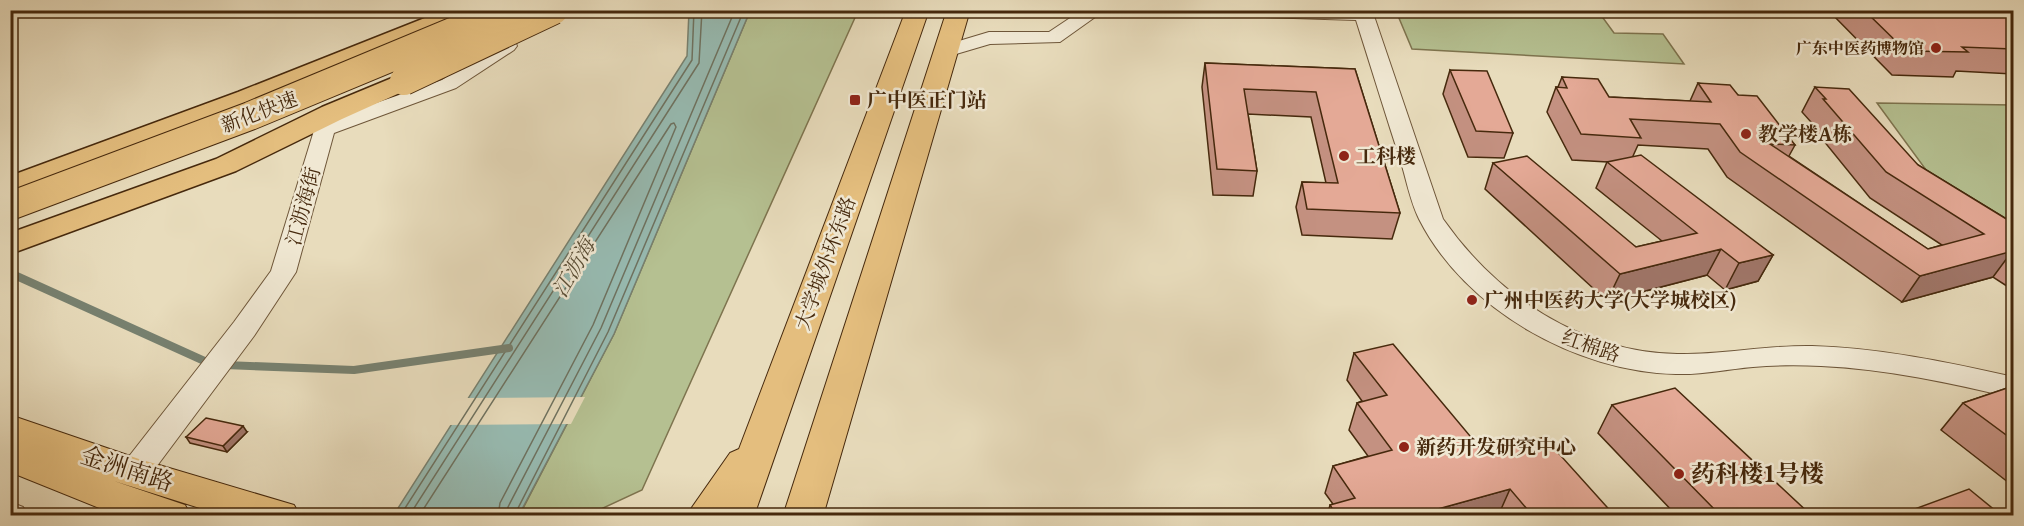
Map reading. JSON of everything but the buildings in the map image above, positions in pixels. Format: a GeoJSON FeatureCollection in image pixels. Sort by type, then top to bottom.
{"type":"FeatureCollection","features":[{"type":"Feature","properties":{"kind":"highway"},"geometry":{"type":"LineString","coordinates":[[10,170],[229,92],[435,10]]}},
{"type":"Feature","properties":{"kind":"highway","name":"新化快速"},"geometry":{"type":"LineString","coordinates":[[10,188],[248,98],[468,10]]}},
{"type":"Feature","properties":{"kind":"highway","name":"新化快速"},"geometry":{"type":"LineString","coordinates":[[10,206],[250,116],[505,10]]}},
{"type":"Feature","properties":{"kind":"highway"},"geometry":{"type":"LineString","coordinates":[[10,244],[226,165],[554,10]]}},
{"type":"Feature","properties":{"kind":"main road","name":"大学城外环东路"},"geometry":{"type":"LineString","coordinates":[[734,516],[918,10]]}},
{"type":"Feature","properties":{"kind":"main road"},"geometry":{"type":"LineString","coordinates":[[803,516],[959,10]]}},
{"type":"Feature","properties":{"kind":"main road","name":"金洲南路"},"geometry":{"type":"LineString","coordinates":[[10,429],[134,473],[184,503]]}},
{"type":"Feature","properties":{"kind":"main road"},"geometry":{"type":"LineString","coordinates":[[706,516],[725,486],[761,442]]}},
{"type":"Feature","properties":{"kind":"main road","name":"金洲南路"},"geometry":{"type":"LineString","coordinates":[[10,456],[114,498],[184,503],[280,516]]}},
{"type":"Feature","properties":{"kind":"street","name":"江沥海街"},"geometry":{"type":"LineString","coordinates":[[134,473],[244,329],[287,263],[324,129],[449,84],[507,46],[496,10]]}},
{"type":"Feature","properties":{"kind":"street"},"geometry":{"type":"LineString","coordinates":[[946,51],[989,38],[1053,38],[1096,10]]}},
{"type":"Feature","properties":{"kind":"street"},"geometry":{"type":"LineString","coordinates":[[1236,10],[1363,13]]}},
{"type":"Feature","properties":{"kind":"street","name":"红棉路"},"geometry":{"type":"LineString","coordinates":[[1363,13],[1431,219],[1442,238],[1472,273],[1502,300],[1542,327],[1597,350],[1642,361],[1688,364],[1763,356],[1842,357],[1929,368],[2013,388]]}},
{"type":"Feature","properties":{"kind":"green space"},"geometry":{"type":"Polygon","coordinates":[[[750,11],[858,11],[642,490],[588,515],[519,516],[614,334],[750,11]]]}},
{"type":"Feature","properties":{"kind":"green space"},"geometry":{"type":"Polygon","coordinates":[[[1396,11],[1598,11],[1614,33],[1663,34],[1684,64],[1412,49],[1396,11]]]}},
{"type":"Feature","properties":{"kind":"green space"},"geometry":{"type":"Polygon","coordinates":[[[1877,103],[2013,105],[2013,239],[1940,189],[1877,103]]]}},
{"type":"Feature","properties":{"kind":"water","name":"江沥海"},"geometry":{"type":"Polygon","coordinates":[[[689,11],[750,11],[614,334],[519,515],[393,516],[687,56],[689,11]]]}},
{"type":"Feature","properties":{"kind":"pier"},"geometry":{"type":"Polygon","coordinates":[[[585,397],[571,424],[447,425],[465,398],[585,397]]]}},
{"type":"Feature","properties":{"kind":"waterway"},"geometry":{"type":"LineString","coordinates":[[10,273],[211,364]]}},
{"type":"Feature","properties":{"kind":"waterway"},"geometry":{"type":"LineString","coordinates":[[225,365],[354,370],[509,348]]}},
{"type":"Feature","properties":{"kind":"place","name":"广东中医药博物馆"},"geometry":{"type":"Point","coordinates":[1936,48]}},
{"type":"Feature","properties":{"kind":"place","name":"广中医正门站"},"geometry":{"type":"Point","coordinates":[855,100]}},
{"type":"Feature","properties":{"kind":"place","name":"教学楼A栋"},"geometry":{"type":"Point","coordinates":[1746,134]}},
{"type":"Feature","properties":{"kind":"place","name":"工科楼"},"geometry":{"type":"Point","coordinates":[1344,156]}},
{"type":"Feature","properties":{"kind":"place","name":"广州中医药大学(大学城校区)"},"geometry":{"type":"Point","coordinates":[1472,300]}},
{"type":"Feature","properties":{"kind":"place","name":"新药开发研究中心"},"geometry":{"type":"Point","coordinates":[1404,447]}},
{"type":"Feature","properties":{"kind":"place","name":"药科楼1号楼"},"geometry":{"type":"Point","coordinates":[1679,474]}}]}
